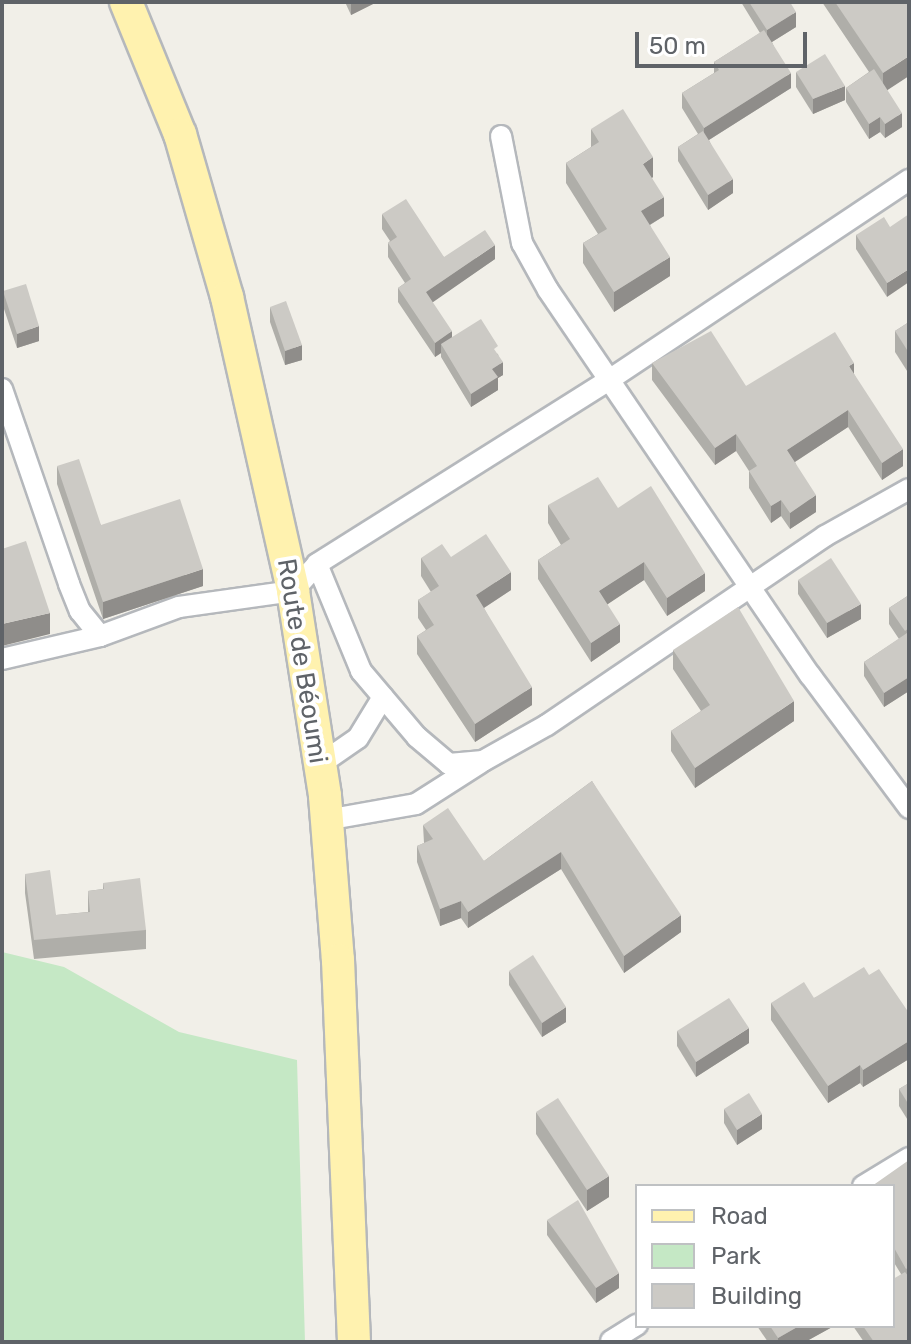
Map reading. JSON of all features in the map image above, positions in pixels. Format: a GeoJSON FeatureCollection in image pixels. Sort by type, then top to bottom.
{"type":"FeatureCollection","features":[{"type":"Feature","properties":{"kind":"main road","name":"Route de Béoumi"},"geometry":{"type":"LineString","coordinates":[[126,2],[180,134],[218,267],[293,591],[326,820],[354,1342]]}},
{"type":"Feature","properties":{"kind":"street"},"geometry":{"type":"LineString","coordinates":[[501,136],[522,243],[609,380],[753,590],[909,808]]}},
{"type":"Feature","properties":{"kind":"street"},"geometry":{"type":"LineString","coordinates":[[2,659],[100,636],[179,607],[293,591],[317,564],[609,380],[909,180]]}},
{"type":"Feature","properties":{"kind":"street"},"geometry":{"type":"LineString","coordinates":[[2,389],[69,584],[80,611],[100,636]]}},
{"type":"Feature","properties":{"kind":"street"},"geometry":{"type":"LineString","coordinates":[[326,820],[416,804],[547,725],[753,590],[825,536],[909,489]]}},
{"type":"Feature","properties":{"kind":"street"},"geometry":{"type":"LineString","coordinates":[[317,564],[361,671],[449,764],[483,761]]}},
{"type":"Feature","properties":{"kind":"street"},"geometry":{"type":"LineString","coordinates":[[319,765],[358,738],[383,697]]}},
{"type":"Feature","properties":{"kind":"street"},"geometry":{"type":"LineString","coordinates":[[866,1184],[909,1158]]}},
{"type":"Feature","properties":{"kind":"street"},"geometry":{"type":"LineString","coordinates":[[611,1341],[635,1326]]}},
{"type":"Feature","properties":{"kind":"green space"},"geometry":{"type":"Polygon","coordinates":[[[2,952],[64,967],[179,1032],[297,1060],[305,1342],[2,1342],[2,952]]]}},
{"type":"Feature","properties":{"kind":"building"},"geometry":{"type":"Polygon","coordinates":[[[749,2],[790,2],[796,12],[767,30],[749,2]]]}},
{"type":"Feature","properties":{"kind":"building"},"geometry":{"type":"Polygon","coordinates":[[[835,2],[909,2],[909,56],[883,73],[835,2]]]}},
{"type":"Feature","properties":{"kind":"building"},"geometry":{"type":"Polygon","coordinates":[[[764,30],[791,73],[704,128],[682,93],[719,70],[714,62],[764,30]]]}},
{"type":"Feature","properties":{"kind":"building"},"geometry":{"type":"Polygon","coordinates":[[[825,54],[845,86],[813,99],[796,72],[825,54]]]}},
{"type":"Feature","properties":{"kind":"building"},"geometry":{"type":"Polygon","coordinates":[[[874,69],[902,113],[885,124],[880,117],[869,124],[846,88],[874,69]]]}},
{"type":"Feature","properties":{"kind":"building"},"geometry":{"type":"Polygon","coordinates":[[[623,109],[653,157],[643,164],[664,197],[641,211],[670,257],[614,292],[583,243],[607,229],[566,163],[599,142],[591,129],[623,109]]]}},
{"type":"Feature","properties":{"kind":"building"},"geometry":{"type":"Polygon","coordinates":[[[703,131],[733,179],[708,195],[678,147],[703,131]]]}},
{"type":"Feature","properties":{"kind":"building"},"geometry":{"type":"Polygon","coordinates":[[[406,199],[444,257],[485,230],[495,245],[426,292],[452,331],[435,343],[398,288],[411,279],[388,243],[397,237],[382,214],[406,199]]]}},
{"type":"Feature","properties":{"kind":"building"},"geometry":{"type":"Polygon","coordinates":[[[909,214],[909,269],[887,283],[856,235],[884,217],[890,227],[909,214]]]}},
{"type":"Feature","properties":{"kind":"building"},"geometry":{"type":"Polygon","coordinates":[[[26,284],[39,326],[17,334],[3,291],[26,284]]]}},
{"type":"Feature","properties":{"kind":"building"},"geometry":{"type":"Polygon","coordinates":[[[286,301],[302,345],[285,351],[270,307],[286,301]]]}},
{"type":"Feature","properties":{"kind":"building"},"geometry":{"type":"Polygon","coordinates":[[[481,319],[498,346],[494,349],[503,362],[492,369],[498,377],[471,394],[441,344],[481,319]]]}},
{"type":"Feature","properties":{"kind":"building"},"geometry":{"type":"Polygon","coordinates":[[[909,322],[909,353],[895,331],[909,322]]]}},
{"type":"Feature","properties":{"kind":"building"},"geometry":{"type":"Polygon","coordinates":[[[711,331],[746,386],[835,332],[854,363],[849,366],[903,449],[882,463],[848,410],[787,450],[816,495],[790,513],[781,500],[771,506],[749,471],[757,466],[736,434],[715,448],[652,363],[711,331]]]}},
{"type":"Feature","properties":{"kind":"building"},"geometry":{"type":"Polygon","coordinates":[[[79,459],[101,525],[180,499],[203,569],[103,602],[57,466],[79,459]]]}},
{"type":"Feature","properties":{"kind":"building"},"geometry":{"type":"Polygon","coordinates":[[[598,477],[618,508],[651,486],[705,573],[667,598],[644,562],[599,591],[620,624],[591,643],[538,560],[570,539],[548,505],[598,477]]]}},
{"type":"Feature","properties":{"kind":"building"},"geometry":{"type":"Polygon","coordinates":[[[486,534],[511,572],[476,595],[532,687],[475,724],[417,636],[434,625],[418,600],[439,586],[421,558],[442,544],[451,557],[486,534]]]}},
{"type":"Feature","properties":{"kind":"building"},"geometry":{"type":"Polygon","coordinates":[[[26,541],[50,613],[2,624],[2,549],[26,541]]]}},
{"type":"Feature","properties":{"kind":"building"},"geometry":{"type":"Polygon","coordinates":[[[831,558],[861,604],[827,623],[798,580],[831,558]]]}},
{"type":"Feature","properties":{"kind":"building"},"geometry":{"type":"Polygon","coordinates":[[[909,595],[909,628],[905,631],[889,608],[909,595]]]}},
{"type":"Feature","properties":{"kind":"building"},"geometry":{"type":"Polygon","coordinates":[[[738,607],[794,701],[695,768],[671,731],[710,705],[673,650],[738,607]]]}},
{"type":"Feature","properties":{"kind":"building"},"geometry":{"type":"Polygon","coordinates":[[[907,633],[909,677],[884,693],[864,662],[907,633]]]}},
{"type":"Feature","properties":{"kind":"building"},"geometry":{"type":"Polygon","coordinates":[[[592,781],[681,915],[624,956],[561,852],[468,912],[461,901],[440,909],[417,846],[433,839],[423,825],[448,808],[484,861],[592,781]]]}},
{"type":"Feature","properties":{"kind":"building"},"geometry":{"type":"Polygon","coordinates":[[[50,870],[56,915],[90,912],[88,891],[104,889],[103,883],[140,878],[146,930],[34,940],[25,874],[50,870]]]}},
{"type":"Feature","properties":{"kind":"building"},"geometry":{"type":"Polygon","coordinates":[[[533,955],[566,1007],[542,1023],[509,971],[533,955]]]}},
{"type":"Feature","properties":{"kind":"building"},"geometry":{"type":"Polygon","coordinates":[[[864,967],[869,975],[879,969],[909,1013],[909,1041],[863,1070],[860,1065],[828,1086],[771,1003],[804,982],[814,998],[864,967]]]}},
{"type":"Feature","properties":{"kind":"building"},"geometry":{"type":"Polygon","coordinates":[[[729,998],[749,1028],[696,1062],[677,1031],[729,998]]]}},
{"type":"Feature","properties":{"kind":"building"},"geometry":{"type":"Polygon","coordinates":[[[909,1083],[909,1105],[899,1089],[909,1083]]]}},
{"type":"Feature","properties":{"kind":"building"},"geometry":{"type":"Polygon","coordinates":[[[749,1093],[762,1114],[737,1130],[724,1109],[749,1093]]]}},
{"type":"Feature","properties":{"kind":"building"},"geometry":{"type":"Polygon","coordinates":[[[558,1098],[609,1176],[587,1190],[536,1112],[558,1098]]]}},
{"type":"Feature","properties":{"kind":"building"},"geometry":{"type":"Polygon","coordinates":[[[909,1160],[909,1267],[906,1269],[895,1250],[895,1184],[875,1184],[909,1160]]]}},
{"type":"Feature","properties":{"kind":"building"},"geometry":{"type":"Polygon","coordinates":[[[578,1200],[619,1273],[596,1288],[547,1220],[578,1200]]]}},
{"type":"Feature","properties":{"kind":"building"},"geometry":{"type":"Polygon","coordinates":[[[905,1272],[909,1277],[909,1342],[874,1342],[864,1328],[895,1328],[895,1278],[905,1272]]]}},
{"type":"Feature","properties":{"kind":"building"},"geometry":{"type":"Polygon","coordinates":[[[771,1328],[796,1328],[778,1338],[771,1328]]]}}]}
